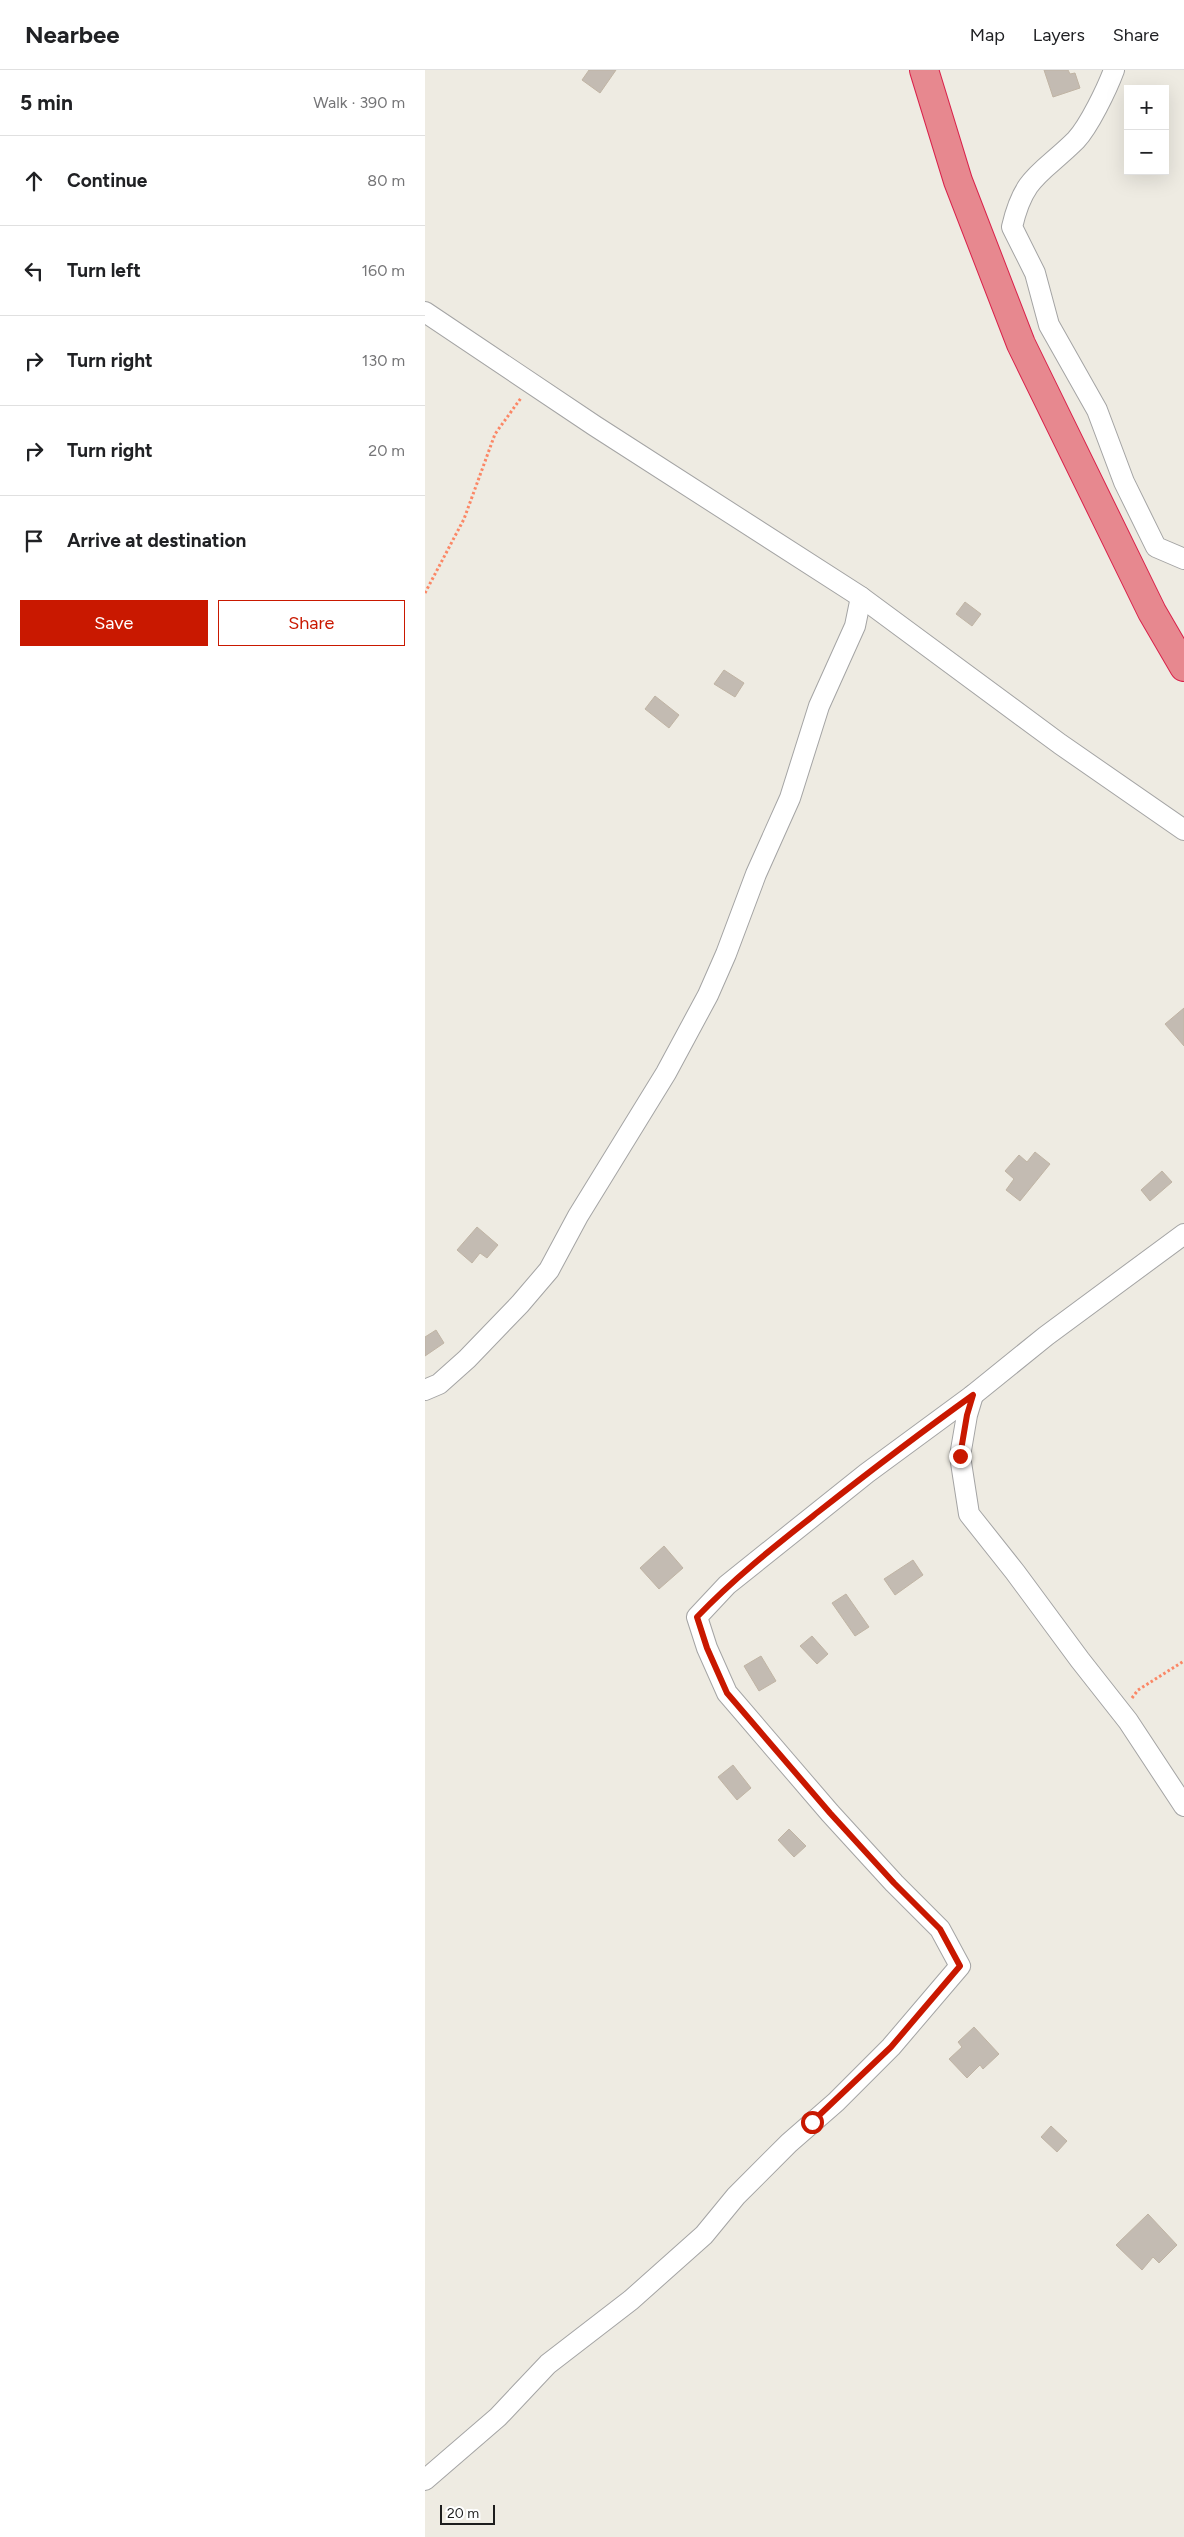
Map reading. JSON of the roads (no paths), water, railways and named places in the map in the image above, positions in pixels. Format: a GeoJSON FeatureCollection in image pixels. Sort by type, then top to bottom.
{"type":"FeatureCollection","features":[{"type":"Feature","properties":{"kind":"highway"},"geometry":{"type":"LineString","coordinates":[[924,70],[958,180],[1021,344],[1152,612],[1184,667]]}},
{"type":"Feature","properties":{"kind":"street"},"geometry":{"type":"LineString","coordinates":[[1114,70],[1107,88],[1077,139],[1033,177],[1017,204],[1012,227],[1035,273],[1049,325],[1097,410],[1124,482],[1156,547],[1184,559]]}},
{"type":"Feature","properties":{"kind":"street"},"geometry":{"type":"LineString","coordinates":[[425,312],[861,597],[1060,744],[1184,830]]}},
{"type":"Feature","properties":{"kind":"street"},"geometry":{"type":"LineString","coordinates":[[425,1390],[439,1384],[467,1359],[549,1270],[578,1216],[666,1073],[709,995],[756,874],[790,798],[819,706],[855,626],[861,597]]}},
{"type":"Feature","properties":{"kind":"street"},"geometry":{"type":"LineString","coordinates":[[425,2480],[498,2417],[548,2364],[631,2300],[704,2235],[736,2196],[891,2047],[960,1966],[940,1929],[894,1883],[830,1813],[727,1693],[707,1648],[697,1617],[727,1585],[900,1447],[973,1395],[1046,1336],[1184,1234]]}},
{"type":"Feature","properties":{"kind":"street"},"geometry":{"type":"LineString","coordinates":[[973,1395],[967,1415],[960,1456],[969,1514],[1122,1714],[1184,1806]]}}]}
